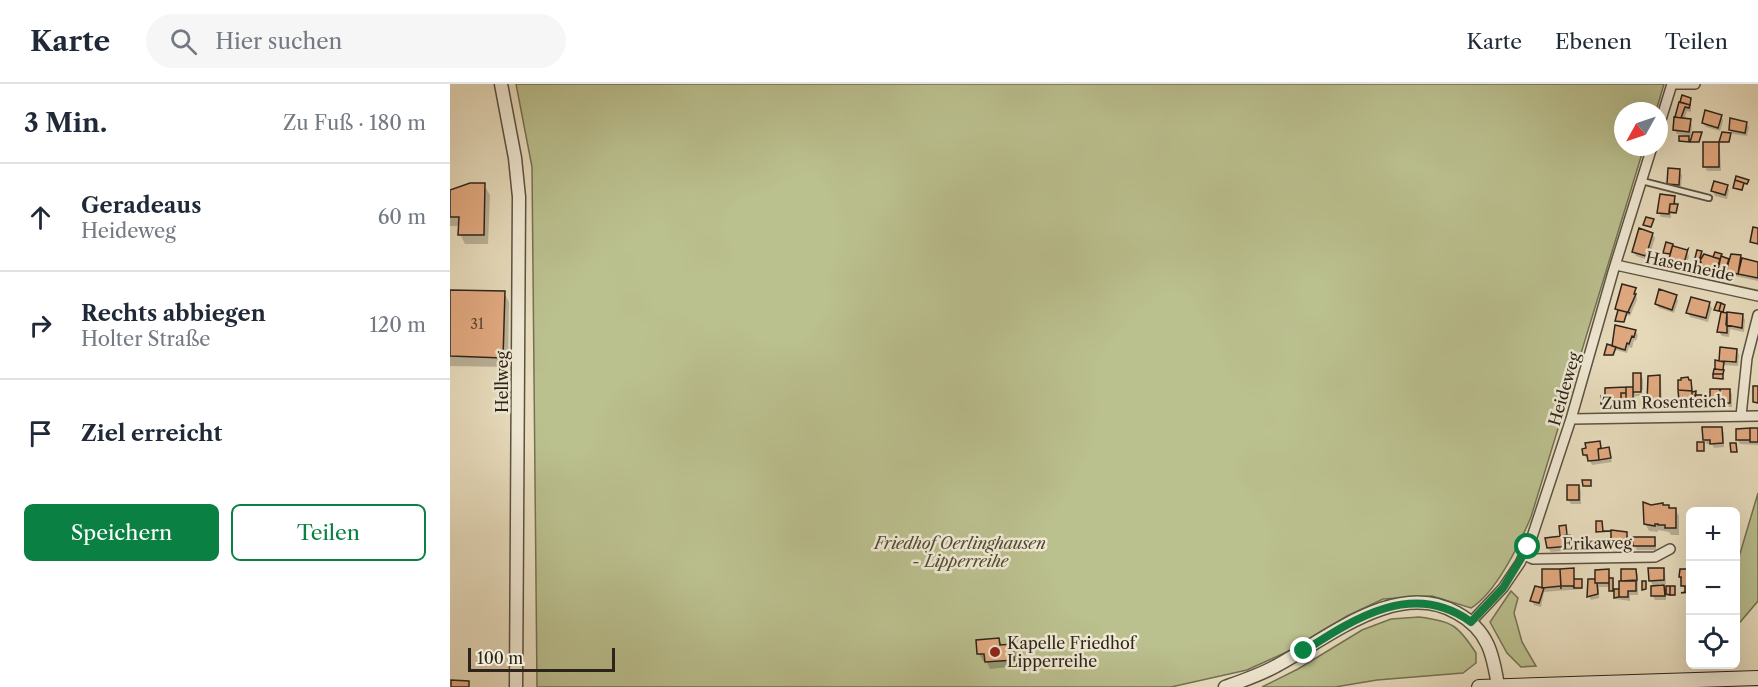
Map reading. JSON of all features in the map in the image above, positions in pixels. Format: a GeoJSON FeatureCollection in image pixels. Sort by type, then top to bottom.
{"type":"FeatureCollection","features":[{"type":"Feature","properties":{"kind":"main road"},"geometry":{"type":"LineString","coordinates":[[1479,687],[1758,678]]}},
{"type":"Feature","properties":{"kind":"street","name":"Hellweg"},"geometry":{"type":"LineString","coordinates":[[501,84],[515,158],[519,197],[519,437],[515,685]]}},
{"type":"Feature","properties":{"kind":"street"},"geometry":{"type":"LineString","coordinates":[[1666,102],[1672,84],[1695,84]]}},
{"type":"Feature","properties":{"kind":"street","name":"Heideweg"},"geometry":{"type":"LineString","coordinates":[[1471,622],[1503,588],[1524,555],[1541,511],[1571,419],[1649,156]]}},
{"type":"Feature","properties":{"kind":"street","name":"Hasenheide"},"geometry":{"type":"LineString","coordinates":[[1616,265],[1758,296]]}},
{"type":"Feature","properties":{"kind":"street"},"geometry":{"type":"LineString","coordinates":[[1741,416],[1747,358],[1758,315]]}},
{"type":"Feature","properties":{"kind":"street","name":"Zum Rosenteich"},"geometry":{"type":"LineString","coordinates":[[1571,419],[1758,416]]}},
{"type":"Feature","properties":{"kind":"street","name":"Erikaweg"},"geometry":{"type":"LineString","coordinates":[[1524,555],[1533,559],[1655,557],[1670,549]]}},
{"type":"Feature","properties":{"kind":"street"},"geometry":{"type":"LineString","coordinates":[[1225,687],[1274,667],[1355,619],[1395,606],[1422,603],[1443,606],[1471,622],[1491,650],[1498,687]]}},
{"type":"Feature","properties":{"kind":"lane"},"geometry":{"type":"LineString","coordinates":[[1642,181],[1708,198]]}},
{"type":"Feature","properties":{"kind":"green space","name":"Friedhof Oerlinghausen - Lipperreihe"},"geometry":{"type":"Polygon","coordinates":[[[516,84],[1664,84],[1659,102],[1614,102],[1614,156],[1641,156],[1531,517],[1514,553],[1489,591],[1471,608],[1432,596],[1383,599],[1347,616],[1302,645],[1247,670],[1171,687],[537,687],[532,167],[516,84]]]}},
{"type":"Feature","properties":{"kind":"green space"},"geometry":{"type":"Polygon","coordinates":[[[1758,493],[1758,601],[1740,622],[1740,561],[1740,554],[1758,493]]]}},
{"type":"Feature","properties":{"kind":"green space"},"geometry":{"type":"Polygon","coordinates":[[[1511,591],[1518,598],[1514,613],[1522,642],[1536,666],[1521,667],[1507,653],[1490,622],[1511,591]]]}},
{"type":"Feature","properties":{"kind":"green space"},"geometry":{"type":"Polygon","coordinates":[[[1419,617],[1439,620],[1459,630],[1476,653],[1476,663],[1463,673],[1377,680],[1335,687],[1262,687],[1298,669],[1362,630],[1391,619],[1419,617]]]}},
{"type":"Feature","properties":{"kind":"building"},"geometry":{"type":"Polygon","coordinates":[[[1682,95],[1691,98],[1690,105],[1680,102],[1682,95]]]}},
{"type":"Feature","properties":{"kind":"building"},"geometry":{"type":"Polygon","coordinates":[[[1679,102],[1690,105],[1689,108],[1685,107],[1681,118],[1675,117],[1679,102]]]}},
{"type":"Feature","properties":{"kind":"building"},"geometry":{"type":"Polygon","coordinates":[[[1705,110],[1722,115],[1718,128],[1702,123],[1705,110]]]}},
{"type":"Feature","properties":{"kind":"building"},"geometry":{"type":"Polygon","coordinates":[[[1674,117],[1691,119],[1689,132],[1673,130],[1674,117]]]}},
{"type":"Feature","properties":{"kind":"building"},"geometry":{"type":"Polygon","coordinates":[[[1730,118],[1747,122],[1745,133],[1729,130],[1730,118]]]}},
{"type":"Feature","properties":{"kind":"building"},"geometry":{"type":"Polygon","coordinates":[[[1693,132],[1702,132],[1699,142],[1690,142],[1693,132]]]}},
{"type":"Feature","properties":{"kind":"building"},"geometry":{"type":"Polygon","coordinates":[[[1722,132],[1731,133],[1729,142],[1719,142],[1722,132]]]}},
{"type":"Feature","properties":{"kind":"building"},"geometry":{"type":"Polygon","coordinates":[[[1679,136],[1689,136],[1689,142],[1679,141],[1679,136]]]}},
{"type":"Feature","properties":{"kind":"building"},"geometry":{"type":"Polygon","coordinates":[[[1703,142],[1719,142],[1719,167],[1703,167],[1703,142]]]}},
{"type":"Feature","properties":{"kind":"building"},"geometry":{"type":"Polygon","coordinates":[[[1668,168],[1680,169],[1679,185],[1667,184],[1668,168]]]}},
{"type":"Feature","properties":{"kind":"building"},"geometry":{"type":"Polygon","coordinates":[[[1736,176],[1749,180],[1747,184],[1735,180],[1736,176]]]}},
{"type":"Feature","properties":{"kind":"building"},"geometry":{"type":"Polygon","coordinates":[[[1735,180],[1744,183],[1742,190],[1733,188],[1735,180]]]}},
{"type":"Feature","properties":{"kind":"building"},"geometry":{"type":"Polygon","coordinates":[[[1714,181],[1728,185],[1725,195],[1711,191],[1714,181]]]}},
{"type":"Feature","properties":{"kind":"building"},"geometry":{"type":"Polygon","coordinates":[[[470,183],[485,183],[484,235],[458,235],[459,217],[450,217],[450,190],[470,183]]]}},
{"type":"Feature","properties":{"kind":"building"},"geometry":{"type":"Polygon","coordinates":[[[1660,194],[1675,196],[1674,204],[1670,204],[1669,214],[1657,213],[1660,194]]]}},
{"type":"Feature","properties":{"kind":"building"},"geometry":{"type":"Polygon","coordinates":[[[1670,204],[1678,204],[1676,213],[1669,212],[1670,204]]]}},
{"type":"Feature","properties":{"kind":"building"},"geometry":{"type":"Polygon","coordinates":[[[1646,217],[1654,219],[1651,227],[1643,225],[1646,217]]]}},
{"type":"Feature","properties":{"kind":"building"},"geometry":{"type":"Polygon","coordinates":[[[1753,227],[1758,228],[1758,244],[1750,242],[1753,227]]]}},
{"type":"Feature","properties":{"kind":"building"},"geometry":{"type":"Polygon","coordinates":[[[1639,228],[1653,233],[1646,256],[1632,252],[1639,228]]]}},
{"type":"Feature","properties":{"kind":"building"},"geometry":{"type":"Polygon","coordinates":[[[1666,242],[1673,244],[1670,254],[1663,253],[1666,242]]]}},
{"type":"Feature","properties":{"kind":"building"},"geometry":{"type":"Polygon","coordinates":[[[1673,244],[1673,246],[1688,249],[1684,263],[1669,259],[1673,244]]]}},
{"type":"Feature","properties":{"kind":"building"},"geometry":{"type":"Polygon","coordinates":[[[1697,250],[1702,251],[1699,261],[1694,262],[1697,250]]]}},
{"type":"Feature","properties":{"kind":"building"},"geometry":{"type":"Polygon","coordinates":[[[1715,252],[1722,254],[1720,259],[1713,257],[1715,252]]]}},
{"type":"Feature","properties":{"kind":"building"},"geometry":{"type":"Polygon","coordinates":[[[1704,254],[1720,259],[1717,270],[1700,265],[1701,262],[1699,262],[1704,254]]]}},
{"type":"Feature","properties":{"kind":"building"},"geometry":{"type":"Polygon","coordinates":[[[1731,254],[1741,255],[1738,274],[1726,271],[1731,254]]]}},
{"type":"Feature","properties":{"kind":"building"},"geometry":{"type":"Polygon","coordinates":[[[1721,256],[1729,259],[1725,271],[1718,269],[1721,256]]]}},
{"type":"Feature","properties":{"kind":"building"},"geometry":{"type":"Polygon","coordinates":[[[1742,258],[1758,262],[1758,278],[1738,274],[1742,258]]]}},
{"type":"Feature","properties":{"kind":"building"},"geometry":{"type":"Polygon","coordinates":[[[1622,284],[1637,288],[1628,312],[1630,313],[1615,309],[1622,284]]]}},
{"type":"Feature","properties":{"kind":"building"},"geometry":{"type":"Polygon","coordinates":[[[1659,289],[1677,295],[1672,310],[1655,304],[1659,289]]]}},
{"type":"Feature","properties":{"kind":"building"},"geometry":{"type":"Polygon","coordinates":[[[450,290],[505,291],[503,358],[450,356],[450,290]]]}},
{"type":"Feature","properties":{"kind":"building"},"geometry":{"type":"Polygon","coordinates":[[[1691,297],[1710,302],[1706,318],[1686,313],[1691,297]]]}},
{"type":"Feature","properties":{"kind":"building"},"geometry":{"type":"Polygon","coordinates":[[[1717,302],[1721,303],[1719,311],[1714,310],[1717,302]]]}},
{"type":"Feature","properties":{"kind":"building"},"geometry":{"type":"Polygon","coordinates":[[[1721,303],[1725,305],[1723,312],[1719,311],[1721,303]]]}},
{"type":"Feature","properties":{"kind":"building"},"geometry":{"type":"Polygon","coordinates":[[[1618,310],[1627,312],[1624,322],[1615,321],[1618,310]]]}},
{"type":"Feature","properties":{"kind":"building"},"geometry":{"type":"Polygon","coordinates":[[[1721,312],[1727,313],[1727,333],[1717,332],[1721,312]]]}},
{"type":"Feature","properties":{"kind":"building"},"geometry":{"type":"Polygon","coordinates":[[[1727,312],[1743,314],[1742,328],[1726,325],[1727,312]]]}},
{"type":"Feature","properties":{"kind":"building"},"geometry":{"type":"Polygon","coordinates":[[[1615,325],[1636,330],[1625,350],[1612,346],[1615,325]]]}},
{"type":"Feature","properties":{"kind":"building"},"geometry":{"type":"Polygon","coordinates":[[[1607,344],[1616,347],[1613,355],[1604,355],[1607,344]]]}},
{"type":"Feature","properties":{"kind":"building"},"geometry":{"type":"Polygon","coordinates":[[[1720,347],[1737,349],[1736,362],[1719,361],[1720,347]]]}},
{"type":"Feature","properties":{"kind":"building"},"geometry":{"type":"Polygon","coordinates":[[[1715,360],[1724,362],[1723,370],[1715,369],[1715,360]]]}},
{"type":"Feature","properties":{"kind":"building"},"geometry":{"type":"Polygon","coordinates":[[[1714,369],[1724,370],[1723,374],[1713,374],[1714,369]]]}},
{"type":"Feature","properties":{"kind":"building"},"geometry":{"type":"Polygon","coordinates":[[[1633,373],[1641,373],[1641,392],[1633,392],[1633,373]]]}},
{"type":"Feature","properties":{"kind":"building"},"geometry":{"type":"Polygon","coordinates":[[[1713,374],[1723,374],[1723,379],[1713,378],[1713,374]]]}},
{"type":"Feature","properties":{"kind":"building"},"geometry":{"type":"Polygon","coordinates":[[[1660,375],[1660,402],[1647,402],[1648,376],[1660,375]]]}},
{"type":"Feature","properties":{"kind":"building"},"geometry":{"type":"Polygon","coordinates":[[[1688,377],[1691,380],[1692,391],[1678,390],[1678,380],[1688,377]]]}},
{"type":"Feature","properties":{"kind":"building"},"geometry":{"type":"Polygon","coordinates":[[[1753,386],[1758,386],[1758,403],[1753,402],[1753,386]]]}},
{"type":"Feature","properties":{"kind":"building"},"geometry":{"type":"Polygon","coordinates":[[[1626,387],[1633,387],[1633,404],[1626,404],[1626,387]]]}},
{"type":"Feature","properties":{"kind":"building"},"geometry":{"type":"Polygon","coordinates":[[[1626,387],[1626,393],[1621,393],[1621,404],[1601,404],[1601,396],[1605,396],[1605,388],[1626,387]]]}},
{"type":"Feature","properties":{"kind":"building"},"geometry":{"type":"Polygon","coordinates":[[[1710,389],[1720,389],[1720,403],[1710,403],[1710,389]]]}},
{"type":"Feature","properties":{"kind":"building"},"geometry":{"type":"Polygon","coordinates":[[[1720,389],[1730,389],[1730,403],[1720,403],[1720,389]]]}},
{"type":"Feature","properties":{"kind":"building"},"geometry":{"type":"Polygon","coordinates":[[[1678,390],[1692,391],[1692,401],[1679,401],[1678,390]]]}},
{"type":"Feature","properties":{"kind":"building"},"geometry":{"type":"Polygon","coordinates":[[[1696,391],[1695,401],[1692,401],[1692,392],[1696,391]]]}},
{"type":"Feature","properties":{"kind":"building"},"geometry":{"type":"Polygon","coordinates":[[[1621,393],[1626,393],[1626,404],[1621,404],[1621,393]]]}},
{"type":"Feature","properties":{"kind":"building"},"geometry":{"type":"Polygon","coordinates":[[[1695,395],[1704,395],[1704,404],[1695,404],[1695,395]]]}},
{"type":"Feature","properties":{"kind":"building"},"geometry":{"type":"Polygon","coordinates":[[[1702,427],[1722,427],[1723,443],[1710,444],[1710,440],[1703,440],[1702,427]]]}},
{"type":"Feature","properties":{"kind":"building"},"geometry":{"type":"Polygon","coordinates":[[[1750,428],[1750,440],[1736,440],[1736,429],[1750,428]]]}},
{"type":"Feature","properties":{"kind":"building"},"geometry":{"type":"Polygon","coordinates":[[[1750,428],[1758,428],[1758,442],[1750,442],[1750,428]]]}},
{"type":"Feature","properties":{"kind":"building"},"geometry":{"type":"Polygon","coordinates":[[[1600,441],[1599,460],[1588,461],[1582,449],[1586,448],[1585,443],[1600,441]]]}},
{"type":"Feature","properties":{"kind":"building"},"geometry":{"type":"Polygon","coordinates":[[[1697,442],[1704,442],[1704,451],[1697,451],[1697,442]]]}},
{"type":"Feature","properties":{"kind":"building"},"geometry":{"type":"Polygon","coordinates":[[[1730,443],[1736,443],[1737,452],[1731,452],[1730,443]]]}},
{"type":"Feature","properties":{"kind":"building"},"geometry":{"type":"Polygon","coordinates":[[[1609,447],[1611,458],[1599,460],[1598,449],[1609,447]]]}},
{"type":"Feature","properties":{"kind":"building"},"geometry":{"type":"Polygon","coordinates":[[[1582,480],[1591,480],[1591,486],[1583,486],[1582,480]]]}},
{"type":"Feature","properties":{"kind":"building"},"geometry":{"type":"Polygon","coordinates":[[[1567,485],[1579,485],[1579,500],[1567,500],[1567,485]]]}},
{"type":"Feature","properties":{"kind":"building"},"geometry":{"type":"Polygon","coordinates":[[[1643,502],[1651,505],[1663,503],[1663,505],[1669,505],[1669,508],[1676,508],[1676,528],[1644,524],[1643,502]]]}},
{"type":"Feature","properties":{"kind":"building"},"geometry":{"type":"Polygon","coordinates":[[[1596,521],[1602,521],[1603,531],[1611,531],[1596,532],[1596,521]]]}},
{"type":"Feature","properties":{"kind":"building"},"geometry":{"type":"Polygon","coordinates":[[[1566,525],[1567,535],[1560,536],[1559,526],[1566,525]]]}},
{"type":"Feature","properties":{"kind":"building"},"geometry":{"type":"Polygon","coordinates":[[[1611,530],[1627,532],[1627,545],[1611,545],[1611,530]]]}},
{"type":"Feature","properties":{"kind":"building"},"geometry":{"type":"Polygon","coordinates":[[[1570,535],[1571,546],[1547,548],[1545,538],[1570,535]]]}},
{"type":"Feature","properties":{"kind":"building"},"geometry":{"type":"Polygon","coordinates":[[[1633,537],[1655,537],[1655,546],[1633,546],[1633,537]]]}},
{"type":"Feature","properties":{"kind":"building"},"geometry":{"type":"Polygon","coordinates":[[[1574,568],[1574,588],[1573,586],[1561,586],[1561,589],[1560,569],[1574,568]]]}},
{"type":"Feature","properties":{"kind":"building"},"geometry":{"type":"Polygon","coordinates":[[[1648,568],[1664,568],[1664,580],[1649,581],[1648,568]]]}},
{"type":"Feature","properties":{"kind":"building"},"geometry":{"type":"Polygon","coordinates":[[[1542,569],[1560,569],[1561,586],[1542,588],[1542,569]]]}},
{"type":"Feature","properties":{"kind":"building"},"geometry":{"type":"Polygon","coordinates":[[[1609,569],[1609,583],[1595,583],[1595,570],[1609,569]]]}},
{"type":"Feature","properties":{"kind":"building"},"geometry":{"type":"Polygon","coordinates":[[[1621,569],[1636,569],[1637,580],[1621,581],[1621,569]]]}},
{"type":"Feature","properties":{"kind":"building"},"geometry":{"type":"Polygon","coordinates":[[[1680,569],[1686,569],[1686,592],[1681,593],[1685,592],[1685,586],[1681,586],[1681,577],[1679,577],[1680,569]]]}},
{"type":"Feature","properties":{"kind":"building"},"geometry":{"type":"Polygon","coordinates":[[[1609,578],[1613,578],[1613,591],[1609,591],[1609,578]]]}},
{"type":"Feature","properties":{"kind":"building"},"geometry":{"type":"Polygon","coordinates":[[[1574,579],[1582,579],[1582,588],[1574,588],[1574,579]]]}},
{"type":"Feature","properties":{"kind":"building"},"geometry":{"type":"Polygon","coordinates":[[[1588,579],[1595,579],[1598,594],[1587,597],[1588,579]]]}},
{"type":"Feature","properties":{"kind":"building"},"geometry":{"type":"Polygon","coordinates":[[[1619,581],[1636,581],[1636,591],[1628,591],[1628,597],[1619,597],[1619,581]]]}},
{"type":"Feature","properties":{"kind":"building"},"geometry":{"type":"Polygon","coordinates":[[[1642,581],[1646,581],[1646,589],[1642,590],[1642,581]]]}},
{"type":"Feature","properties":{"kind":"building"},"geometry":{"type":"Polygon","coordinates":[[[1664,585],[1665,596],[1651,596],[1651,586],[1664,585]]]}},
{"type":"Feature","properties":{"kind":"building"},"geometry":{"type":"Polygon","coordinates":[[[1535,586],[1544,588],[1539,603],[1530,601],[1535,586]]]}},
{"type":"Feature","properties":{"kind":"building"},"geometry":{"type":"Polygon","coordinates":[[[1666,586],[1670,586],[1670,595],[1666,594],[1666,586]]]}},
{"type":"Feature","properties":{"kind":"building"},"geometry":{"type":"Polygon","coordinates":[[[1670,586],[1675,586],[1675,595],[1670,595],[1670,586]]]}},
{"type":"Feature","properties":{"kind":"building"},"geometry":{"type":"Polygon","coordinates":[[[1614,589],[1619,589],[1619,597],[1614,598],[1614,589]]]}},
{"type":"Feature","properties":{"kind":"building","name":"Kapelle Friedhof Lipperreihe"},"geometry":{"type":"Polygon","coordinates":[[[999,638],[1000,645],[1013,644],[1014,660],[985,662],[984,654],[977,654],[976,640],[999,638]]]}},
{"type":"Feature","properties":{"kind":"building"},"geometry":{"type":"Polygon","coordinates":[[[451,680],[469,681],[469,687],[451,687],[451,680]]]}},
{"type":"Feature","properties":{"kind":"place","name":"Kapelle Friedhof Lipperreihe"},"geometry":{"type":"Point","coordinates":[995,652]}},
{"type":"Feature","properties":{"kind":"route"},"geometry":{"type":"LineString","coordinates":[[1304,651],[1355,619],[1395,606],[1422,603],[1443,606],[1471,622],[1503,588],[1528,547]]}}]}
